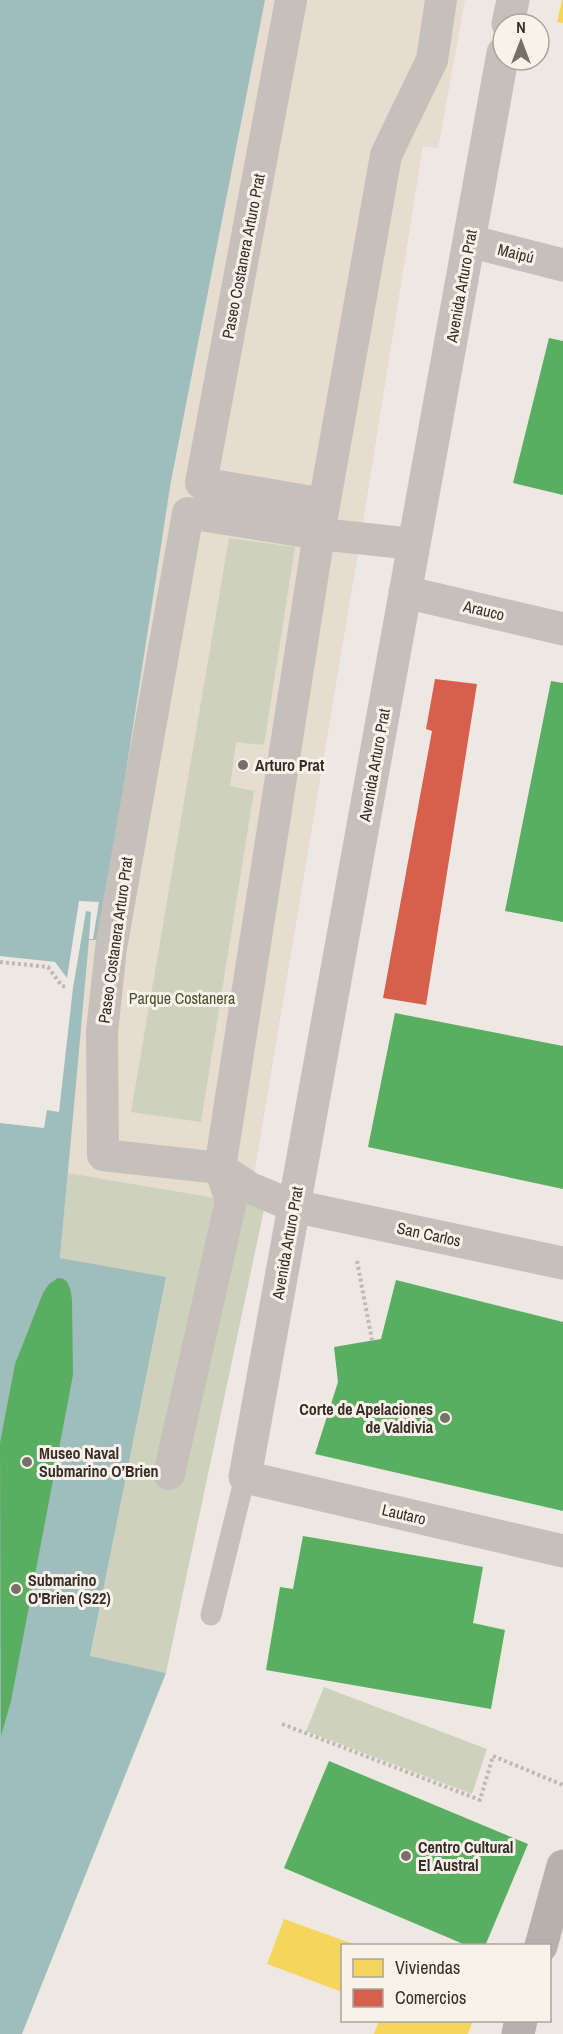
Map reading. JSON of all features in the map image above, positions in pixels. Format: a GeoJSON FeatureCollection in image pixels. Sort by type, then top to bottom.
{"type":"FeatureCollection","features":[{"type":"Feature","properties":{"kind":"main road"},"geometry":{"type":"LineString","coordinates":[[543,1944],[563,1866]]}},
{"type":"Feature","properties":{"kind":"street","name":"Paseo Costanera Arturo Prat"},"geometry":{"type":"LineString","coordinates":[[291,0],[201,483],[263,493],[322,519]]}},
{"type":"Feature","properties":{"kind":"street"},"geometry":{"type":"LineString","coordinates":[[169,1474],[231,1201],[220,1168],[322,519],[386,155],[432,60],[441,0]]}},
{"type":"Feature","properties":{"kind":"street","name":"Avenida Arturo Prat"},"geometry":{"type":"LineString","coordinates":[[245,1477],[499,72]]}},
{"type":"Feature","properties":{"kind":"street","name":"Maipú"},"geometry":{"type":"LineString","coordinates":[[469,241],[563,265]]}},
{"type":"Feature","properties":{"kind":"street","name":"Paseo Costanera Arturo Prat"},"geometry":{"type":"LineString","coordinates":[[220,1168],[104,1155],[102,1032],[111,948],[188,513],[322,519]]}},
{"type":"Feature","properties":{"kind":"street"},"geometry":{"type":"LineString","coordinates":[[322,519],[414,544]]}},
{"type":"Feature","properties":{"kind":"street","name":"Arauco"},"geometry":{"type":"LineString","coordinates":[[405,592],[563,629]]}},
{"type":"Feature","properties":{"kind":"street"},"geometry":{"type":"LineString","coordinates":[[220,1168],[250,1188],[294,1206]]}},
{"type":"Feature","properties":{"kind":"street","name":"San Carlos"},"geometry":{"type":"LineString","coordinates":[[294,1206],[563,1263]]}},
{"type":"Feature","properties":{"kind":"street","name":"Lautaro"},"geometry":{"type":"LineString","coordinates":[[245,1477],[563,1551]]}},
{"type":"Feature","properties":{"kind":"lane"},"geometry":{"type":"LineString","coordinates":[[211,1615],[245,1477]]}},
{"type":"Feature","properties":{"kind":"path"},"geometry":{"type":"LineString","coordinates":[[357,1257],[372,1340]]}},
{"type":"Feature","properties":{"kind":"path"},"geometry":{"type":"LineString","coordinates":[[55,1468],[169,1474]]}},
{"type":"Feature","properties":{"kind":"path"},"geometry":{"type":"LineString","coordinates":[[282,1724],[480,1800],[493,1756],[563,1785]]}},
{"type":"Feature","properties":{"kind":"green space","name":"Parque Costanera"},"geometry":{"type":"Polygon","coordinates":[[[430,99],[360,539],[252,1184],[269,1186],[166,1673],[90,1657],[165,1278],[60,1258],[80,1032],[100,940],[170,487],[257,489],[430,99]]]}},
{"type":"Feature","properties":{"kind":"green space"},"geometry":{"type":"Polygon","coordinates":[[[324,1687],[487,1749],[472,1794],[306,1731],[324,1687]]]}},
{"type":"Feature","properties":{"kind":"shaded area","name":"Parque Costanera"},"geometry":{"type":"Polygon","coordinates":[[[265,0],[465,0],[438,148],[423,146],[252,1184],[244,1203],[68,1173],[89,939],[100,940],[169,495],[265,0]],[[229,538],[131,1112],[201,1122],[254,791],[230,786],[236,742],[264,745],[295,547],[229,538]]]}},
{"type":"Feature","properties":{"kind":"water"},"geometry":{"type":"Polygon","coordinates":[[[0,0],[265,0],[170,487],[100,940],[89,940],[60,1258],[166,1277],[90,1656],[166,1673],[22,2034],[0,2034],[0,0]]]}},
{"type":"Feature","properties":{"kind":"pier"},"geometry":{"type":"Polygon","coordinates":[[[79,901],[99,902],[93,939],[89,939],[91,912],[86,911],[73,988],[59,1112],[47,1110],[44,1128],[0,1123],[0,956],[55,962],[67,978],[79,901]]]}},
{"type":"Feature","properties":{"kind":"building: Viviendas"},"geometry":{"type":"Polygon","coordinates":[[[563,0],[563,23],[557,22],[563,0]]]}},
{"type":"Feature","properties":{"kind":"building: Viviendas"},"geometry":{"type":"Polygon","coordinates":[[[284,1919],[353,1944],[341,1944],[341,1992],[267,1964],[284,1919]]]}},
{"type":"Feature","properties":{"kind":"building: Viviendas"},"geometry":{"type":"Polygon","coordinates":[[[378,2022],[472,2022],[468,2034],[374,2034],[378,2022]]]}},
{"type":"Feature","properties":{"kind":"building: Comercios"},"geometry":{"type":"Polygon","coordinates":[[[435,679],[477,684],[426,1005],[383,998],[432,731],[426,729],[435,679]]]}},
{"type":"Feature","properties":{"kind":"building: Público"},"geometry":{"type":"Polygon","coordinates":[[[549,338],[563,341],[563,495],[513,483],[549,338]]]}},
{"type":"Feature","properties":{"kind":"building: Público"},"geometry":{"type":"Polygon","coordinates":[[[551,681],[563,683],[563,922],[505,911],[551,681]]]}},
{"type":"Feature","properties":{"kind":"building: Público"},"geometry":{"type":"Polygon","coordinates":[[[395,1013],[563,1046],[563,1189],[368,1147],[395,1013]]]}},
{"type":"Feature","properties":{"kind":"building: Público","name":"Submarino O'Brien (S22)"},"geometry":{"type":"Polygon","coordinates":[[[58,1278],[67,1282],[72,1299],[73,1375],[11,1701],[1,1736],[0,1443],[15,1364],[43,1293],[49,1284],[58,1278]]]}},
{"type":"Feature","properties":{"kind":"building: Público","name":"Corte de Apelaciones de Valdivia"},"geometry":{"type":"Polygon","coordinates":[[[396,1280],[563,1322],[563,1511],[315,1454],[338,1382],[334,1347],[381,1339],[396,1280]]]}},
{"type":"Feature","properties":{"kind":"building: Público"},"geometry":{"type":"Polygon","coordinates":[[[303,1536],[483,1567],[473,1623],[505,1630],[491,1709],[266,1670],[280,1587],[293,1589],[303,1536]]]}},
{"type":"Feature","properties":{"kind":"building: Público","name":"Centro Cultural El Austral"},"geometry":{"type":"Polygon","coordinates":[[[329,1761],[528,1844],[486,1944],[463,1944],[284,1868],[329,1761]]]}},
{"type":"Feature","properties":{"kind":"place","name":"Arturo Prat"},"geometry":{"type":"Point","coordinates":[243,765]}},
{"type":"Feature","properties":{"kind":"place","name":"Corte de Apelaciones de Valdivia"},"geometry":{"type":"Point","coordinates":[445,1418]}},
{"type":"Feature","properties":{"kind":"place","name":"Museo Naval Submarino O’Brien"},"geometry":{"type":"Point","coordinates":[27,1462]}},
{"type":"Feature","properties":{"kind":"place","name":"Submarino O'Brien (S22)"},"geometry":{"type":"Point","coordinates":[16,1589]}},
{"type":"Feature","properties":{"kind":"place","name":"Centro Cultural El Austral"},"geometry":{"type":"Point","coordinates":[406,1856]}}]}
